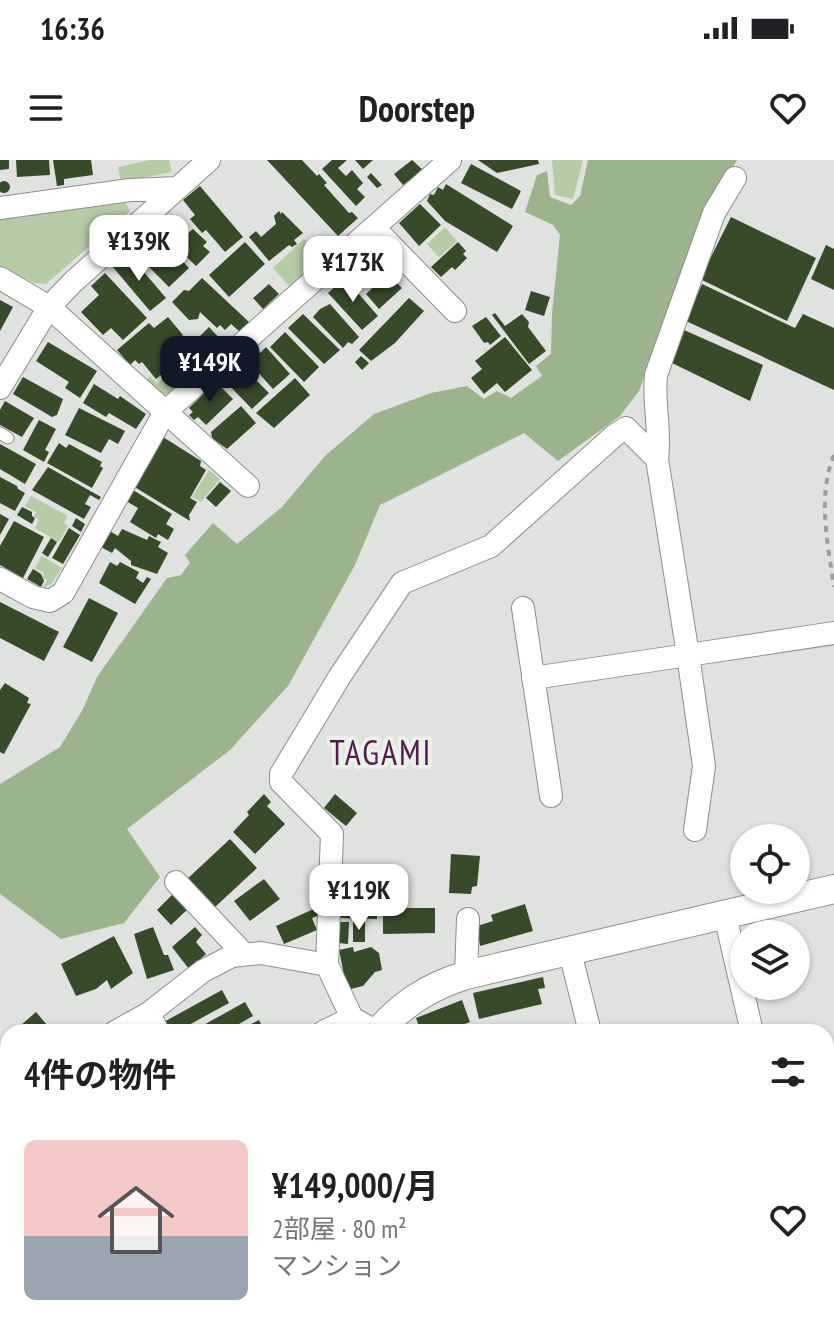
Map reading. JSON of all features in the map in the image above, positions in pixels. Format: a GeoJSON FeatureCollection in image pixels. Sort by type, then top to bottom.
{"type":"FeatureCollection","features":[{"type":"Feature","properties":{"kind":"street"},"geometry":{"type":"LineString","coordinates":[[0,388],[49,307],[209,160]]}},
{"type":"Feature","properties":{"kind":"street"},"geometry":{"type":"LineString","coordinates":[[0,579],[33,597],[50,601],[63,593],[165,412],[450,160]]}},
{"type":"Feature","properties":{"kind":"street"},"geometry":{"type":"LineString","coordinates":[[695,830],[704,766],[657,459],[660,436],[655,389],[656,375],[714,213],[735,178]]}},
{"type":"Feature","properties":{"kind":"street"},"geometry":{"type":"LineString","coordinates":[[0,208],[130,190],[178,188]]}},
{"type":"Feature","properties":{"kind":"street"},"geometry":{"type":"LineString","coordinates":[[375,229],[455,311]]}},
{"type":"Feature","properties":{"kind":"street"},"geometry":{"type":"LineString","coordinates":[[0,278],[49,307],[248,486]]}},
{"type":"Feature","properties":{"kind":"street"},"geometry":{"type":"LineString","coordinates":[[363,1024],[352,1018],[327,965],[332,834],[281,782],[281,774],[340,676],[402,583],[491,546],[626,428],[657,459]]}},
{"type":"Feature","properties":{"kind":"street"},"geometry":{"type":"LineString","coordinates":[[523,608],[551,796]]}},
{"type":"Feature","properties":{"kind":"street"},"geometry":{"type":"LineString","coordinates":[[533,678],[834,633]]}},
{"type":"Feature","properties":{"kind":"street"},"geometry":{"type":"LineString","coordinates":[[176,882],[243,953]]}},
{"type":"Feature","properties":{"kind":"street"},"geometry":{"type":"LineString","coordinates":[[386,1024],[412,999],[428,989],[466,975],[834,889]]}},
{"type":"Feature","properties":{"kind":"street"},"geometry":{"type":"LineString","coordinates":[[725,915],[750,1024]]}},
{"type":"Feature","properties":{"kind":"street"},"geometry":{"type":"LineString","coordinates":[[466,975],[468,919]]}},
{"type":"Feature","properties":{"kind":"street"},"geometry":{"type":"LineString","coordinates":[[570,952],[588,1024]]}},
{"type":"Feature","properties":{"kind":"street"},"geometry":{"type":"LineString","coordinates":[[154,1022],[203,971],[232,956],[243,953],[277,955],[327,965]]}},
{"type":"Feature","properties":{"kind":"street"},"geometry":{"type":"LineString","coordinates":[[340,1024],[352,1018]]}},
{"type":"Feature","properties":{"kind":"path"},"geometry":{"type":"LineString","coordinates":[[834,455],[826,492],[826,534],[834,587]]}},
{"type":"Feature","properties":{"kind":"green space"},"geometry":{"type":"Polygon","coordinates":[[[151,160],[169,160],[172,172],[121,182],[118,167],[151,160]]]}},
{"type":"Feature","properties":{"kind":"green space"},"geometry":{"type":"Polygon","coordinates":[[[552,160],[583,160],[573,199],[555,195],[552,160]]]}},
{"type":"Feature","properties":{"kind":"green space"},"geometry":{"type":"Polygon","coordinates":[[[588,160],[737,160],[700,225],[639,391],[620,416],[558,461],[524,433],[380,505],[355,565],[288,686],[230,750],[127,829],[160,877],[124,923],[61,939],[0,894],[0,784],[60,747],[83,709],[97,677],[167,578],[181,575],[190,563],[185,555],[213,523],[237,544],[282,507],[325,456],[374,414],[431,393],[467,386],[484,399],[497,391],[511,398],[542,376],[536,366],[551,354],[560,235],[553,225],[525,212],[537,175],[547,171],[550,197],[571,205],[580,196],[588,160]]]}},
{"type":"Feature","properties":{"kind":"green space"},"geometry":{"type":"Polygon","coordinates":[[[120,194],[130,211],[46,284],[34,283],[0,266],[0,213],[120,194]]]}},
{"type":"Feature","properties":{"kind":"green space"},"geometry":{"type":"Polygon","coordinates":[[[445,227],[457,241],[439,257],[427,244],[445,227]]]}},
{"type":"Feature","properties":{"kind":"green space"},"geometry":{"type":"Polygon","coordinates":[[[304,239],[323,259],[291,288],[273,268],[304,239]]]}},
{"type":"Feature","properties":{"kind":"green space"},"geometry":{"type":"Polygon","coordinates":[[[185,347],[204,368],[175,394],[156,394],[145,381],[150,376],[157,384],[179,364],[173,357],[185,347]]]}},
{"type":"Feature","properties":{"kind":"green space"},"geometry":{"type":"Polygon","coordinates":[[[209,470],[220,479],[201,502],[192,497],[209,470]]]}},
{"type":"Feature","properties":{"kind":"green space"},"geometry":{"type":"Polygon","coordinates":[[[31,496],[68,516],[64,523],[68,526],[59,542],[35,528],[39,520],[34,516],[36,512],[25,506],[31,496]]]}},
{"type":"Feature","properties":{"kind":"green space"},"geometry":{"type":"Polygon","coordinates":[[[42,556],[62,568],[51,584],[43,588],[47,580],[35,568],[42,556]]]}},
{"type":"Feature","properties":{"kind":"building"},"geometry":{"type":"Polygon","coordinates":[[[0,160],[9,160],[9,169],[0,170],[0,160]]]}},
{"type":"Feature","properties":{"kind":"building"},"geometry":{"type":"Polygon","coordinates":[[[16,160],[49,160],[50,175],[17,177],[16,160]]]}},
{"type":"Feature","properties":{"kind":"building"},"geometry":{"type":"Polygon","coordinates":[[[53,160],[91,160],[93,175],[64,179],[64,185],[57,186],[53,160]]]}},
{"type":"Feature","properties":{"kind":"building"},"geometry":{"type":"Polygon","coordinates":[[[267,160],[302,160],[327,183],[324,185],[349,213],[358,218],[338,236],[267,160]]]}},
{"type":"Feature","properties":{"kind":"building"},"geometry":{"type":"Polygon","coordinates":[[[332,160],[347,160],[338,168],[346,176],[352,170],[363,183],[357,189],[365,197],[356,206],[322,169],[332,160]]]}},
{"type":"Feature","properties":{"kind":"building"},"geometry":{"type":"Polygon","coordinates":[[[355,160],[373,160],[363,169],[355,160]]]}},
{"type":"Feature","properties":{"kind":"building"},"geometry":{"type":"Polygon","coordinates":[[[412,160],[423,170],[403,185],[394,174],[412,160]]]}},
{"type":"Feature","properties":{"kind":"building"},"geometry":{"type":"Polygon","coordinates":[[[478,160],[538,160],[539,164],[497,173],[478,160]]]}},
{"type":"Feature","properties":{"kind":"building"},"geometry":{"type":"Polygon","coordinates":[[[471,164],[521,191],[512,209],[461,183],[471,164]]]}},
{"type":"Feature","properties":{"kind":"building"},"geometry":{"type":"Polygon","coordinates":[[[371,173],[382,185],[377,188],[367,177],[371,173]]]}},
{"type":"Feature","properties":{"kind":"building"},"geometry":{"type":"Polygon","coordinates":[[[0,183],[8,183],[8,191],[0,191],[0,183]]]}},
{"type":"Feature","properties":{"kind":"building"},"geometry":{"type":"Polygon","coordinates":[[[446,184],[513,226],[497,252],[445,221],[427,201],[430,194],[434,195],[438,187],[443,190],[446,184]]]}},
{"type":"Feature","properties":{"kind":"building"},"geometry":{"type":"Polygon","coordinates":[[[200,186],[243,237],[225,252],[206,230],[202,233],[190,219],[195,215],[183,200],[200,186]]]}},
{"type":"Feature","properties":{"kind":"building"},"geometry":{"type":"Polygon","coordinates":[[[420,204],[441,225],[419,246],[399,223],[420,204]]]}},
{"type":"Feature","properties":{"kind":"building"},"geometry":{"type":"Polygon","coordinates":[[[279,211],[303,233],[294,240],[297,244],[289,245],[269,261],[249,237],[256,231],[261,237],[276,224],[274,216],[279,211]]]}},
{"type":"Feature","properties":{"kind":"building"},"geometry":{"type":"Polygon","coordinates":[[[731,217],[816,258],[787,321],[700,279],[731,217]]]}},
{"type":"Feature","properties":{"kind":"building"},"geometry":{"type":"Polygon","coordinates":[[[176,223],[187,234],[193,229],[207,242],[203,246],[210,252],[196,266],[164,235],[176,223]]]}},
{"type":"Feature","properties":{"kind":"building"},"geometry":{"type":"Polygon","coordinates":[[[162,239],[189,268],[169,287],[141,259],[162,239]]]}},
{"type":"Feature","properties":{"kind":"building"},"geometry":{"type":"Polygon","coordinates":[[[245,242],[265,264],[229,297],[209,275],[245,242]]]}},
{"type":"Feature","properties":{"kind":"building"},"geometry":{"type":"Polygon","coordinates":[[[458,242],[466,251],[463,254],[467,258],[455,270],[452,267],[441,277],[431,267],[458,242]]]}},
{"type":"Feature","properties":{"kind":"building"},"geometry":{"type":"Polygon","coordinates":[[[826,245],[834,249],[834,290],[811,279],[826,245]]]}},
{"type":"Feature","properties":{"kind":"building"},"geometry":{"type":"Polygon","coordinates":[[[369,248],[377,248],[386,258],[392,259],[359,288],[344,270],[369,248]]]}},
{"type":"Feature","properties":{"kind":"building"},"geometry":{"type":"Polygon","coordinates":[[[131,257],[166,298],[150,311],[112,266],[119,259],[123,263],[131,257]]]}},
{"type":"Feature","properties":{"kind":"building"},"geometry":{"type":"Polygon","coordinates":[[[393,263],[398,268],[395,271],[399,276],[395,281],[402,288],[379,309],[366,294],[393,263]]]}},
{"type":"Feature","properties":{"kind":"building"},"geometry":{"type":"Polygon","coordinates":[[[105,273],[147,318],[123,340],[111,328],[103,335],[81,312],[99,295],[91,286],[105,273]]]}},
{"type":"Feature","properties":{"kind":"building"},"geometry":{"type":"Polygon","coordinates":[[[202,278],[249,322],[240,332],[231,324],[225,330],[220,325],[217,328],[200,312],[198,319],[189,320],[172,302],[202,278]]]}},
{"type":"Feature","properties":{"kind":"building"},"geometry":{"type":"Polygon","coordinates":[[[345,278],[378,316],[362,330],[328,293],[345,278]]]}},
{"type":"Feature","properties":{"kind":"building"},"geometry":{"type":"Polygon","coordinates":[[[269,284],[279,294],[263,309],[253,298],[269,284]]]}},
{"type":"Feature","properties":{"kind":"building"},"geometry":{"type":"Polygon","coordinates":[[[702,284],[795,328],[803,314],[834,328],[834,390],[686,321],[702,284]]]}},
{"type":"Feature","properties":{"kind":"building"},"geometry":{"type":"Polygon","coordinates":[[[531,291],[550,297],[544,316],[525,310],[531,291]]]}},
{"type":"Feature","properties":{"kind":"building"},"geometry":{"type":"Polygon","coordinates":[[[409,298],[424,311],[395,343],[371,361],[359,350],[409,298]]]}},
{"type":"Feature","properties":{"kind":"building"},"geometry":{"type":"Polygon","coordinates":[[[0,300],[13,307],[0,331],[0,300]]]}},
{"type":"Feature","properties":{"kind":"building"},"geometry":{"type":"Polygon","coordinates":[[[330,304],[359,337],[343,348],[313,317],[330,304]]]}},
{"type":"Feature","properties":{"kind":"building"},"geometry":{"type":"Polygon","coordinates":[[[495,313],[505,326],[522,314],[546,351],[529,364],[492,315],[495,313]]]}},
{"type":"Feature","properties":{"kind":"building"},"geometry":{"type":"Polygon","coordinates":[[[303,314],[340,350],[324,364],[288,328],[303,314]]]}},
{"type":"Feature","properties":{"kind":"building"},"geometry":{"type":"Polygon","coordinates":[[[168,317],[183,335],[171,345],[175,351],[165,359],[172,366],[156,379],[142,362],[139,364],[135,360],[130,365],[117,350],[149,323],[154,328],[168,317]]]}},
{"type":"Feature","properties":{"kind":"building"},"geometry":{"type":"Polygon","coordinates":[[[486,317],[501,336],[490,345],[484,343],[472,326],[486,317]]]}},
{"type":"Feature","properties":{"kind":"building"},"geometry":{"type":"Polygon","coordinates":[[[209,327],[224,343],[213,355],[197,339],[209,327]]]}},
{"type":"Feature","properties":{"kind":"building"},"geometry":{"type":"Polygon","coordinates":[[[684,330],[763,365],[750,401],[672,363],[684,330]]]}},
{"type":"Feature","properties":{"kind":"building"},"geometry":{"type":"Polygon","coordinates":[[[285,332],[319,367],[304,382],[270,347],[285,332]]]}},
{"type":"Feature","properties":{"kind":"building"},"geometry":{"type":"Polygon","coordinates":[[[505,337],[532,370],[505,392],[497,383],[484,394],[471,378],[482,369],[475,361],[505,337]]]}},
{"type":"Feature","properties":{"kind":"building"},"geometry":{"type":"Polygon","coordinates":[[[48,342],[97,371],[80,398],[65,388],[69,382],[36,361],[48,342]]]}},
{"type":"Feature","properties":{"kind":"building"},"geometry":{"type":"Polygon","coordinates":[[[266,347],[290,374],[273,389],[246,359],[257,349],[260,353],[266,347]]]}},
{"type":"Feature","properties":{"kind":"building"},"geometry":{"type":"Polygon","coordinates":[[[361,356],[369,363],[362,370],[355,362],[361,356]]]}},
{"type":"Feature","properties":{"kind":"building"},"geometry":{"type":"Polygon","coordinates":[[[234,367],[240,373],[244,368],[269,393],[252,409],[222,378],[234,367]]]}},
{"type":"Feature","properties":{"kind":"building"},"geometry":{"type":"Polygon","coordinates":[[[23,377],[63,399],[57,415],[52,417],[13,394],[23,377]]]}},
{"type":"Feature","properties":{"kind":"building"},"geometry":{"type":"Polygon","coordinates":[[[295,378],[310,395],[274,428],[256,413],[295,378]]]}},
{"type":"Feature","properties":{"kind":"building"},"geometry":{"type":"Polygon","coordinates":[[[216,382],[233,399],[206,425],[198,417],[194,420],[189,415],[193,412],[189,408],[216,382]]]}},
{"type":"Feature","properties":{"kind":"building"},"geometry":{"type":"Polygon","coordinates":[[[94,384],[118,399],[120,396],[146,414],[136,429],[109,413],[106,417],[83,403],[94,384]]]}},
{"type":"Feature","properties":{"kind":"building"},"geometry":{"type":"Polygon","coordinates":[[[5,401],[34,418],[22,437],[0,425],[0,410],[5,401]]]}},
{"type":"Feature","properties":{"kind":"building"},"geometry":{"type":"Polygon","coordinates":[[[241,406],[256,423],[227,449],[212,438],[211,432],[241,406]]]}},
{"type":"Feature","properties":{"kind":"building"},"geometry":{"type":"Polygon","coordinates":[[[79,408],[125,431],[118,444],[109,439],[101,453],[65,435],[79,408]]]}},
{"type":"Feature","properties":{"kind":"building"},"geometry":{"type":"Polygon","coordinates":[[[39,420],[56,429],[45,450],[49,452],[44,462],[23,450],[39,420]]]}},
{"type":"Feature","properties":{"kind":"building"},"geometry":{"type":"Polygon","coordinates":[[[163,437],[201,461],[200,466],[206,470],[190,498],[197,502],[189,515],[190,521],[133,486],[163,437]]]}},
{"type":"Feature","properties":{"kind":"building"},"geometry":{"type":"Polygon","coordinates":[[[59,443],[66,448],[69,444],[102,462],[100,466],[103,468],[92,488],[47,463],[59,443]]]}},
{"type":"Feature","properties":{"kind":"building"},"geometry":{"type":"Polygon","coordinates":[[[0,444],[36,464],[25,484],[0,469],[0,444]]]}},
{"type":"Feature","properties":{"kind":"building"},"geometry":{"type":"Polygon","coordinates":[[[48,467],[101,497],[99,500],[90,495],[85,504],[91,507],[84,519],[32,490],[48,467]]]}},
{"type":"Feature","properties":{"kind":"building"},"geometry":{"type":"Polygon","coordinates":[[[0,477],[25,493],[15,511],[0,503],[0,477]]]}},
{"type":"Feature","properties":{"kind":"building"},"geometry":{"type":"Polygon","coordinates":[[[220,482],[231,491],[216,507],[206,498],[220,482]]]}},
{"type":"Feature","properties":{"kind":"building"},"geometry":{"type":"Polygon","coordinates":[[[133,490],[172,514],[166,524],[174,529],[168,540],[158,534],[156,538],[130,522],[138,508],[126,501],[133,490]]]}},
{"type":"Feature","properties":{"kind":"building"},"geometry":{"type":"Polygon","coordinates":[[[22,507],[32,512],[35,518],[32,524],[17,515],[22,507]]]}},
{"type":"Feature","properties":{"kind":"building"},"geometry":{"type":"Polygon","coordinates":[[[0,514],[9,519],[0,535],[0,514]]]}},
{"type":"Feature","properties":{"kind":"building"},"geometry":{"type":"Polygon","coordinates":[[[76,518],[85,524],[81,532],[72,526],[76,518]]]}},
{"type":"Feature","properties":{"kind":"building"},"geometry":{"type":"Polygon","coordinates":[[[14,521],[44,537],[23,578],[0,565],[0,546],[14,521]]]}},
{"type":"Feature","properties":{"kind":"building"},"geometry":{"type":"Polygon","coordinates":[[[69,528],[80,535],[63,564],[52,558],[69,528]]]}},
{"type":"Feature","properties":{"kind":"building"},"geometry":{"type":"Polygon","coordinates":[[[122,529],[147,540],[149,536],[161,542],[158,547],[168,553],[157,574],[131,565],[131,561],[115,548],[112,553],[99,546],[108,530],[118,536],[122,529]]]}},
{"type":"Feature","properties":{"kind":"building"},"geometry":{"type":"Polygon","coordinates":[[[51,538],[57,542],[48,557],[42,553],[51,538]]]}},
{"type":"Feature","properties":{"kind":"building"},"geometry":{"type":"Polygon","coordinates":[[[110,562],[117,566],[120,562],[139,572],[136,578],[143,583],[147,577],[151,579],[135,604],[99,583],[110,562]]]}},
{"type":"Feature","properties":{"kind":"building"},"geometry":{"type":"Polygon","coordinates":[[[33,569],[41,574],[44,581],[41,587],[27,579],[33,569]]]}},
{"type":"Feature","properties":{"kind":"building"},"geometry":{"type":"Polygon","coordinates":[[[89,598],[118,613],[92,662],[63,647],[89,598]]]}},
{"type":"Feature","properties":{"kind":"building"},"geometry":{"type":"Polygon","coordinates":[[[0,602],[59,632],[44,661],[0,638],[0,602]]]}},
{"type":"Feature","properties":{"kind":"building"},"geometry":{"type":"Polygon","coordinates":[[[5,683],[29,698],[27,703],[31,704],[4,754],[0,752],[0,690],[5,683]]]}},
{"type":"Feature","properties":{"kind":"building"},"geometry":{"type":"Polygon","coordinates":[[[264,794],[271,802],[267,806],[285,824],[255,854],[233,832],[264,794]]]}},
{"type":"Feature","properties":{"kind":"building"},"geometry":{"type":"Polygon","coordinates":[[[335,794],[357,813],[346,826],[324,808],[335,794]]]}},
{"type":"Feature","properties":{"kind":"building"},"geometry":{"type":"Polygon","coordinates":[[[230,839],[257,868],[215,907],[185,881],[230,839]]]}},
{"type":"Feature","properties":{"kind":"building"},"geometry":{"type":"Polygon","coordinates":[[[451,854],[480,856],[477,886],[472,887],[471,894],[449,893],[451,854]]]}},
{"type":"Feature","properties":{"kind":"building"},"geometry":{"type":"Polygon","coordinates":[[[264,879],[280,899],[250,921],[234,901],[264,879]]]}},
{"type":"Feature","properties":{"kind":"building"},"geometry":{"type":"Polygon","coordinates":[[[174,893],[189,908],[171,925],[157,910],[174,893]]]}},
{"type":"Feature","properties":{"kind":"building"},"geometry":{"type":"Polygon","coordinates":[[[525,904],[533,931],[480,946],[477,926],[493,921],[491,915],[525,904]]]}},
{"type":"Feature","properties":{"kind":"building"},"geometry":{"type":"Polygon","coordinates":[[[318,907],[321,915],[312,918],[317,930],[284,944],[276,926],[318,907]]]}},
{"type":"Feature","properties":{"kind":"building"},"geometry":{"type":"Polygon","coordinates":[[[339,907],[377,908],[377,919],[339,918],[339,907]]]}},
{"type":"Feature","properties":{"kind":"building"},"geometry":{"type":"Polygon","coordinates":[[[383,908],[435,908],[435,933],[383,934],[383,908]]]}},
{"type":"Feature","properties":{"kind":"building"},"geometry":{"type":"Polygon","coordinates":[[[339,922],[349,922],[348,944],[338,943],[339,922]]]}},
{"type":"Feature","properties":{"kind":"building"},"geometry":{"type":"Polygon","coordinates":[[[353,922],[365,922],[365,942],[353,942],[353,922]]]}},
{"type":"Feature","properties":{"kind":"building"},"geometry":{"type":"Polygon","coordinates":[[[153,927],[164,955],[168,955],[174,970],[147,979],[134,934],[153,927]]]}},
{"type":"Feature","properties":{"kind":"building"},"geometry":{"type":"Polygon","coordinates":[[[195,927],[202,935],[196,942],[206,954],[189,969],[172,947],[195,927]]]}},
{"type":"Feature","properties":{"kind":"building"},"geometry":{"type":"Polygon","coordinates":[[[114,936],[133,973],[111,989],[107,980],[96,989],[76,996],[61,964],[114,936]]]}},
{"type":"Feature","properties":{"kind":"building"},"geometry":{"type":"Polygon","coordinates":[[[353,947],[354,952],[371,947],[379,953],[382,970],[375,972],[363,986],[347,990],[339,950],[353,947]]]}},
{"type":"Feature","properties":{"kind":"building"},"geometry":{"type":"Polygon","coordinates":[[[543,977],[545,988],[538,989],[542,1004],[479,1019],[473,993],[543,977]]]}},
{"type":"Feature","properties":{"kind":"building"},"geometry":{"type":"Polygon","coordinates":[[[222,990],[229,1003],[191,1024],[162,1023],[222,990]]]}},
{"type":"Feature","properties":{"kind":"building"},"geometry":{"type":"Polygon","coordinates":[[[462,1000],[470,1022],[418,1024],[416,1018],[462,1000]]]}},
{"type":"Feature","properties":{"kind":"building"},"geometry":{"type":"Polygon","coordinates":[[[245,1002],[253,1016],[239,1024],[205,1024],[245,1002]]]}},
{"type":"Feature","properties":{"kind":"building"},"geometry":{"type":"Polygon","coordinates":[[[36,1012],[46,1024],[22,1024],[36,1012]]]}},
{"type":"Feature","properties":{"kind":"district","name":"TAGAMI"},"geometry":{"type":"Point","coordinates":[381,753]}}]}
